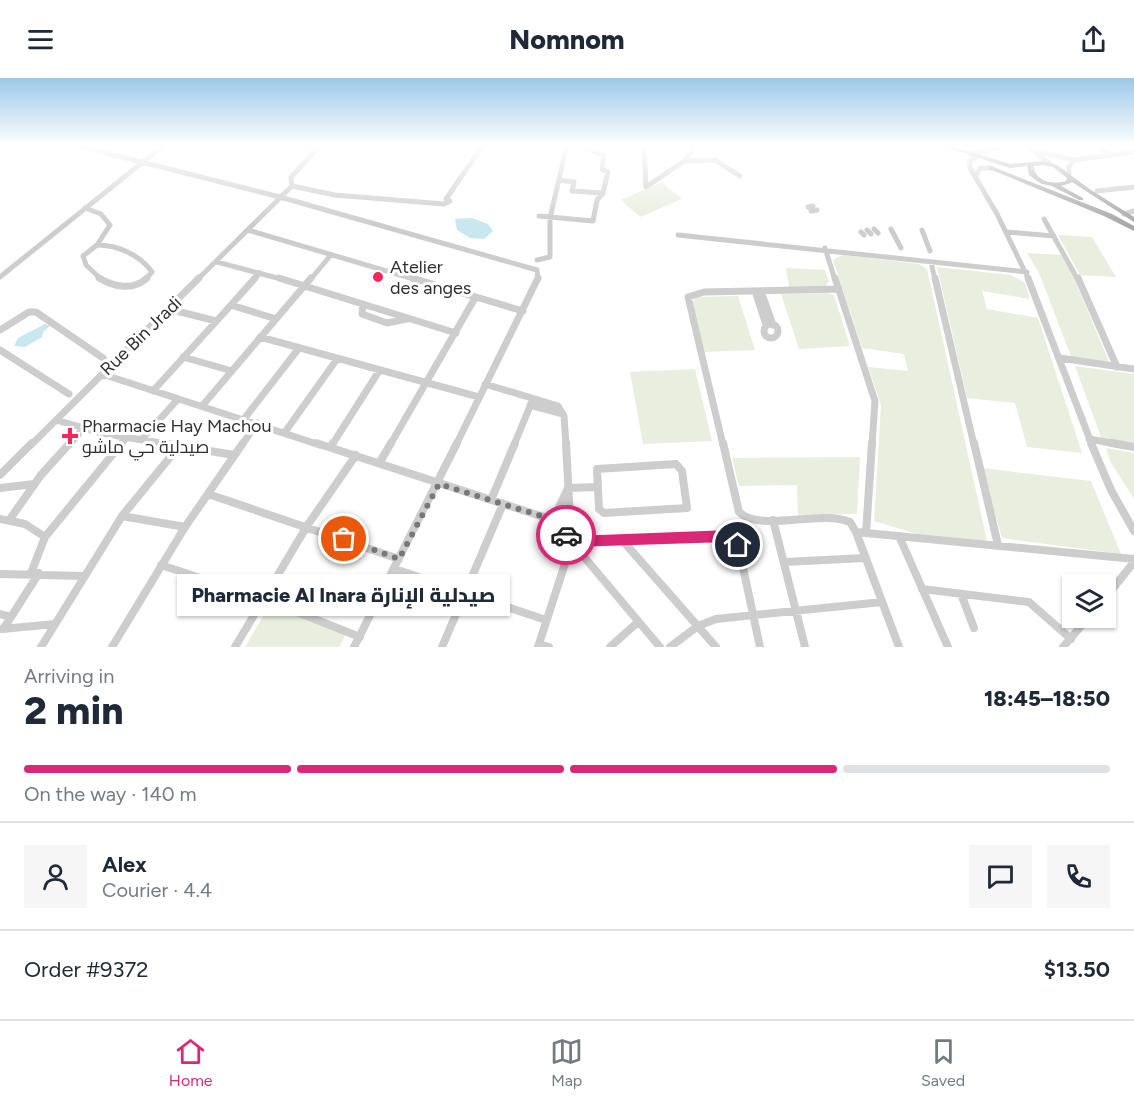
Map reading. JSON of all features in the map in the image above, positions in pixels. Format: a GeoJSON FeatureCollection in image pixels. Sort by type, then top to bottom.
{"type":"FeatureCollection","features":[{"type":"Feature","properties":{"kind":"main road"},"geometry":{"type":"LineString","coordinates":[[1000,172],[1110,216]]}},
{"type":"Feature","properties":{"kind":"main road"},"geometry":{"type":"LineString","coordinates":[[1007,172],[1054,185],[1134,229]]}},
{"type":"Feature","properties":{"kind":"main road"},"geometry":{"type":"LineString","coordinates":[[1029,172],[1036,178]]}},
{"type":"Feature","properties":{"kind":"main road"},"geometry":{"type":"LineString","coordinates":[[1063,172],[1131,215]]}},
{"type":"Feature","properties":{"kind":"main road"},"geometry":{"type":"LineString","coordinates":[[1054,185],[1065,184],[1069,176]]}},
{"type":"Feature","properties":{"kind":"street"},"geometry":{"type":"LineString","coordinates":[[0,277],[132,172]]}},
{"type":"Feature","properties":{"kind":"street"},"geometry":{"type":"LineString","coordinates":[[181,172],[280,197],[537,270],[538,279],[523,311],[485,384],[439,484],[354,647]]}},
{"type":"Feature","properties":{"kind":"street","name":"Rue Bin Jradi"},"geometry":{"type":"LineString","coordinates":[[0,475],[292,186],[291,177],[296,172]]}},
{"type":"Feature","properties":{"kind":"street"},"geometry":{"type":"LineString","coordinates":[[292,186],[335,195],[444,204],[450,201],[446,199],[464,172]]}},
{"type":"Feature","properties":{"kind":"street"},"geometry":{"type":"LineString","coordinates":[[537,260],[550,257],[550,218],[562,172]]}},
{"type":"Feature","properties":{"kind":"street"},"geometry":{"type":"LineString","coordinates":[[539,216],[593,221],[597,200],[603,193],[607,172]]}},
{"type":"Feature","properties":{"kind":"street"},"geometry":{"type":"LineString","coordinates":[[645,172],[646,187],[669,172]]}},
{"type":"Feature","properties":{"kind":"street"},"geometry":{"type":"LineString","coordinates":[[733,172],[740,176]]}},
{"type":"Feature","properties":{"kind":"street"},"geometry":{"type":"LineString","coordinates":[[973,172],[1027,272],[1089,439],[1113,495],[1134,531]]}},
{"type":"Feature","properties":{"kind":"street"},"geometry":{"type":"LineString","coordinates":[[976,176],[979,172]]}},
{"type":"Feature","properties":{"kind":"street"},"geometry":{"type":"LineString","coordinates":[[1069,172],[1069,176]]}},
{"type":"Feature","properties":{"kind":"street"},"geometry":{"type":"LineString","coordinates":[[292,186],[302,180]]}},
{"type":"Feature","properties":{"kind":"street"},"geometry":{"type":"LineString","coordinates":[[560,180],[573,182],[572,191]]}},
{"type":"Feature","properties":{"kind":"street"},"geometry":{"type":"LineString","coordinates":[[1097,191],[1134,187]]}},
{"type":"Feature","properties":{"kind":"street"},"geometry":{"type":"LineString","coordinates":[[572,191],[603,193]]}},
{"type":"Feature","properties":{"kind":"street"},"geometry":{"type":"LineString","coordinates":[[572,191],[597,200]]}},
{"type":"Feature","properties":{"kind":"street"},"geometry":{"type":"LineString","coordinates":[[85,208],[101,214],[108,221],[108,230],[97,245],[83,256],[89,269],[113,286],[124,288],[135,285],[152,272],[146,263],[115,247],[97,245]]}},
{"type":"Feature","properties":{"kind":"street"},"geometry":{"type":"LineString","coordinates":[[1044,219],[1077,277],[1117,367]]}},
{"type":"Feature","properties":{"kind":"street"},"geometry":{"type":"LineString","coordinates":[[891,229],[901,248]]}},
{"type":"Feature","properties":{"kind":"street"},"geometry":{"type":"LineString","coordinates":[[248,230],[523,311]]}},
{"type":"Feature","properties":{"kind":"street"},"geometry":{"type":"LineString","coordinates":[[922,230],[930,251]]}},
{"type":"Feature","properties":{"kind":"street"},"geometry":{"type":"LineString","coordinates":[[1006,232],[1054,236]]}},
{"type":"Feature","properties":{"kind":"street"},"geometry":{"type":"LineString","coordinates":[[678,235],[825,248],[1027,272]]}},
{"type":"Feature","properties":{"kind":"street"},"geometry":{"type":"LineString","coordinates":[[825,248],[876,401],[866,533]]}},
{"type":"Feature","properties":{"kind":"street"},"geometry":{"type":"LineString","coordinates":[[202,406],[330,255]]}},
{"type":"Feature","properties":{"kind":"street"},"geometry":{"type":"LineString","coordinates":[[217,262],[305,285],[456,333]]}},
{"type":"Feature","properties":{"kind":"street"},"geometry":{"type":"LineString","coordinates":[[931,262],[998,545]]}},
{"type":"Feature","properties":{"kind":"street"},"geometry":{"type":"LineString","coordinates":[[153,391],[260,273]]}},
{"type":"Feature","properties":{"kind":"street"},"geometry":{"type":"LineString","coordinates":[[839,289],[694,293],[688,297],[688,302],[739,512],[746,518],[773,520],[838,517],[850,522],[899,647]]}},
{"type":"Feature","properties":{"kind":"street"},"geometry":{"type":"LineString","coordinates":[[758,291],[770,325]]}},
{"type":"Feature","properties":{"kind":"street"},"geometry":{"type":"LineString","coordinates":[[380,462],[475,298]]}},
{"type":"Feature","properties":{"kind":"street"},"geometry":{"type":"LineString","coordinates":[[363,304],[362,314],[387,323],[410,319]]}},
{"type":"Feature","properties":{"kind":"street"},"geometry":{"type":"LineString","coordinates":[[231,305],[276,319]]}},
{"type":"Feature","properties":{"kind":"street"},"geometry":{"type":"LineString","coordinates":[[169,309],[216,321]]}},
{"type":"Feature","properties":{"kind":"street"},"geometry":{"type":"LineString","coordinates":[[0,330],[29,312],[36,312],[103,358]]}},
{"type":"Feature","properties":{"kind":"street"},"geometry":{"type":"LineString","coordinates":[[260,337],[479,397]]}},
{"type":"Feature","properties":{"kind":"street"},"geometry":{"type":"LineString","coordinates":[[244,419],[298,348]]}},
{"type":"Feature","properties":{"kind":"street"},"geometry":{"type":"LineString","coordinates":[[0,350],[69,394]]}},
{"type":"Feature","properties":{"kind":"street"},"geometry":{"type":"LineString","coordinates":[[183,357],[232,371]]}},
{"type":"Feature","properties":{"kind":"street"},"geometry":{"type":"LineString","coordinates":[[1060,358],[1134,369]]}},
{"type":"Feature","properties":{"kind":"street"},"geometry":{"type":"LineString","coordinates":[[285,432],[337,359]]}},
{"type":"Feature","properties":{"kind":"street"},"geometry":{"type":"LineString","coordinates":[[331,447],[379,371]]}},
{"type":"Feature","properties":{"kind":"street"},"geometry":{"type":"LineString","coordinates":[[102,374],[554,520],[660,647]]}},
{"type":"Feature","properties":{"kind":"street"},"geometry":{"type":"LineString","coordinates":[[485,384],[563,414],[568,488],[568,532],[572,542],[546,620],[542,646]]}},
{"type":"Feature","properties":{"kind":"street"},"geometry":{"type":"LineString","coordinates":[[142,439],[178,399]]}},
{"type":"Feature","properties":{"kind":"street"},"geometry":{"type":"LineString","coordinates":[[491,500],[532,402]]}},
{"type":"Feature","properties":{"kind":"street"},"geometry":{"type":"LineString","coordinates":[[56,420],[83,429],[234,454]]}},
{"type":"Feature","properties":{"kind":"street"},"geometry":{"type":"LineString","coordinates":[[112,647],[185,527],[257,423]]}},
{"type":"Feature","properties":{"kind":"street"},"geometry":{"type":"LineString","coordinates":[[10,519],[34,484],[83,429]]}},
{"type":"Feature","properties":{"kind":"street"},"geometry":{"type":"LineString","coordinates":[[2,629],[35,573],[45,537],[89,480],[127,437]]}},
{"type":"Feature","properties":{"kind":"street"},"geometry":{"type":"LineString","coordinates":[[1089,439],[1134,447]]}},
{"type":"Feature","properties":{"kind":"street"},"geometry":{"type":"LineString","coordinates":[[41,647],[122,516],[180,445]]}},
{"type":"Feature","properties":{"kind":"street"},"geometry":{"type":"LineString","coordinates":[[235,647],[306,526],[356,455]]}},
{"type":"Feature","properties":{"kind":"street"},"geometry":{"type":"LineString","coordinates":[[676,464],[682,471],[688,505],[683,510],[604,513],[599,509],[597,487],[596,472],[599,468],[676,464]]}},
{"type":"Feature","properties":{"kind":"street"},"geometry":{"type":"LineString","coordinates":[[0,488],[34,484]]}},
{"type":"Feature","properties":{"kind":"street"},"geometry":{"type":"LineString","coordinates":[[568,488],[597,487]]}},
{"type":"Feature","properties":{"kind":"street"},"geometry":{"type":"LineString","coordinates":[[554,520],[568,488]]}},
{"type":"Feature","properties":{"kind":"street"},"geometry":{"type":"LineString","coordinates":[[208,494],[399,559]]}},
{"type":"Feature","properties":{"kind":"street"},"geometry":{"type":"LineString","coordinates":[[442,647],[503,504]]}},
{"type":"Feature","properties":{"kind":"street"},"geometry":{"type":"LineString","coordinates":[[122,516],[185,527]]}},
{"type":"Feature","properties":{"kind":"street"},"geometry":{"type":"LineString","coordinates":[[0,519],[10,519],[37,530],[45,537]]}},
{"type":"Feature","properties":{"kind":"street"},"geometry":{"type":"LineString","coordinates":[[773,520],[805,647]]}},
{"type":"Feature","properties":{"kind":"street"},"geometry":{"type":"LineString","coordinates":[[855,532],[998,545],[1134,561]]}},
{"type":"Feature","properties":{"kind":"street"},"geometry":{"type":"LineString","coordinates":[[572,542],[730,536],[738,544],[760,647]]}},
{"type":"Feature","properties":{"kind":"street"},"geometry":{"type":"LineString","coordinates":[[899,536],[948,647]]}},
{"type":"Feature","properties":{"kind":"street"},"geometry":{"type":"LineString","coordinates":[[623,541],[716,647]]}},
{"type":"Feature","properties":{"kind":"street"},"geometry":{"type":"LineString","coordinates":[[784,562],[865,558]]}},
{"type":"Feature","properties":{"kind":"street"},"geometry":{"type":"LineString","coordinates":[[1116,584],[1134,561]]}},
{"type":"Feature","properties":{"kind":"street"},"geometry":{"type":"LineString","coordinates":[[161,565],[264,599],[360,637]]}},
{"type":"Feature","properties":{"kind":"street"},"geometry":{"type":"LineString","coordinates":[[395,569],[546,620]]}},
{"type":"Feature","properties":{"kind":"street"},"geometry":{"type":"LineString","coordinates":[[0,574],[35,573],[83,576]]}},
{"type":"Feature","properties":{"kind":"street"},"geometry":{"type":"LineString","coordinates":[[922,589],[1029,602],[1071,639]]}},
{"type":"Feature","properties":{"kind":"street"},"geometry":{"type":"LineString","coordinates":[[961,594],[974,628]]}},
{"type":"Feature","properties":{"kind":"street"},"geometry":{"type":"LineString","coordinates":[[670,647],[698,626],[716,619],[795,609],[882,602]]}},
{"type":"Feature","properties":{"kind":"street"},"geometry":{"type":"LineString","coordinates":[[0,614],[11,617]]}},
{"type":"Feature","properties":{"kind":"street"},"geometry":{"type":"LineString","coordinates":[[610,647],[638,622]]}},
{"type":"Feature","properties":{"kind":"street"},"geometry":{"type":"LineString","coordinates":[[2,629],[55,624]]}},
{"type":"Feature","properties":{"kind":"street"},"geometry":{"type":"LineString","coordinates":[[1063,647],[1080,628]]}},
{"type":"Feature","properties":{"kind":"green space"},"geometry":{"type":"Polygon","coordinates":[[[662,182],[682,199],[640,217],[621,200],[662,182]]]}},
{"type":"Feature","properties":{"kind":"green space"},"geometry":{"type":"Polygon","coordinates":[[[1058,235],[1092,237],[1116,277],[1080,275],[1058,235]]]}},
{"type":"Feature","properties":{"kind":"green space"},"geometry":{"type":"Polygon","coordinates":[[[1027,253],[1061,255],[1073,276],[1110,364],[1072,359],[1039,273],[1027,253]]]}},
{"type":"Feature","properties":{"kind":"green space"},"geometry":{"type":"Polygon","coordinates":[[[843,255],[919,264],[927,269],[987,541],[917,534],[874,521],[881,405],[868,367],[908,371],[904,354],[862,348],[833,260],[843,255]]]}},
{"type":"Feature","properties":{"kind":"green space"},"geometry":{"type":"Polygon","coordinates":[[[937,267],[1011,275],[1025,283],[1030,299],[982,291],[987,309],[1038,318],[1082,453],[1027,447],[1015,403],[967,398],[937,267]]]}},
{"type":"Feature","properties":{"kind":"green space"},"geometry":{"type":"Polygon","coordinates":[[[786,268],[825,270],[829,281],[825,287],[789,287],[786,268]]]}},
{"type":"Feature","properties":{"kind":"green space"},"geometry":{"type":"Polygon","coordinates":[[[828,293],[834,295],[850,346],[799,349],[781,294],[828,293]]]}},
{"type":"Feature","properties":{"kind":"green space"},"geometry":{"type":"Polygon","coordinates":[[[738,296],[755,350],[703,352],[692,303],[696,297],[738,296]]]}},
{"type":"Feature","properties":{"kind":"green space"},"geometry":{"type":"Polygon","coordinates":[[[1075,366],[1134,374],[1134,445],[1102,440],[1075,366]]]}},
{"type":"Feature","properties":{"kind":"green space"},"geometry":{"type":"Polygon","coordinates":[[[695,369],[712,441],[643,444],[630,372],[695,369]]]}},
{"type":"Feature","properties":{"kind":"green space"},"geometry":{"type":"Polygon","coordinates":[[[1106,448],[1134,453],[1134,499],[1110,461],[1106,448]]]}},
{"type":"Feature","properties":{"kind":"green space"},"geometry":{"type":"Polygon","coordinates":[[[860,457],[857,514],[798,515],[797,485],[739,486],[732,458],[860,457]]]}},
{"type":"Feature","properties":{"kind":"green space"},"geometry":{"type":"Polygon","coordinates":[[[981,468],[1091,481],[1121,554],[1002,538],[981,468]]]}},
{"type":"Feature","properties":{"kind":"green space"},"geometry":{"type":"Polygon","coordinates":[[[270,605],[346,634],[339,647],[245,647],[270,605]]]}},
{"type":"Feature","properties":{"kind":"water"},"geometry":{"type":"Polygon","coordinates":[[[472,218],[488,224],[493,231],[484,239],[470,238],[457,230],[455,219],[472,218]]]}},
{"type":"Feature","properties":{"kind":"water"},"geometry":{"type":"Polygon","coordinates":[[[45,324],[50,326],[43,332],[42,337],[25,347],[14,346],[18,338],[45,324]]]}},
{"type":"Feature","properties":{"kind":"way so far"},"geometry":{"type":"LineString","coordinates":[[344,539],[399,559],[439,484],[554,520],[566,535]]}},
{"type":"Feature","properties":{"kind":"place","name":"Atelier des anges"},"geometry":{"type":"Point","coordinates":[378,277]}},
{"type":"Feature","properties":{"kind":"place","name":"Pharmacie Hay Machou صيدلية حي ماشو"},"geometry":{"type":"Point","coordinates":[70,436]}},
{"type":"Feature","properties":{"kind":"place","name":"Pharmacie Al Inara صيدلية الإنارة"},"geometry":{"type":"Point","coordinates":[344,539]}},
{"type":"Feature","properties":{"kind":"route"},"geometry":{"type":"LineString","coordinates":[[566,535],[572,542],[730,536],[738,545]]}}]}
